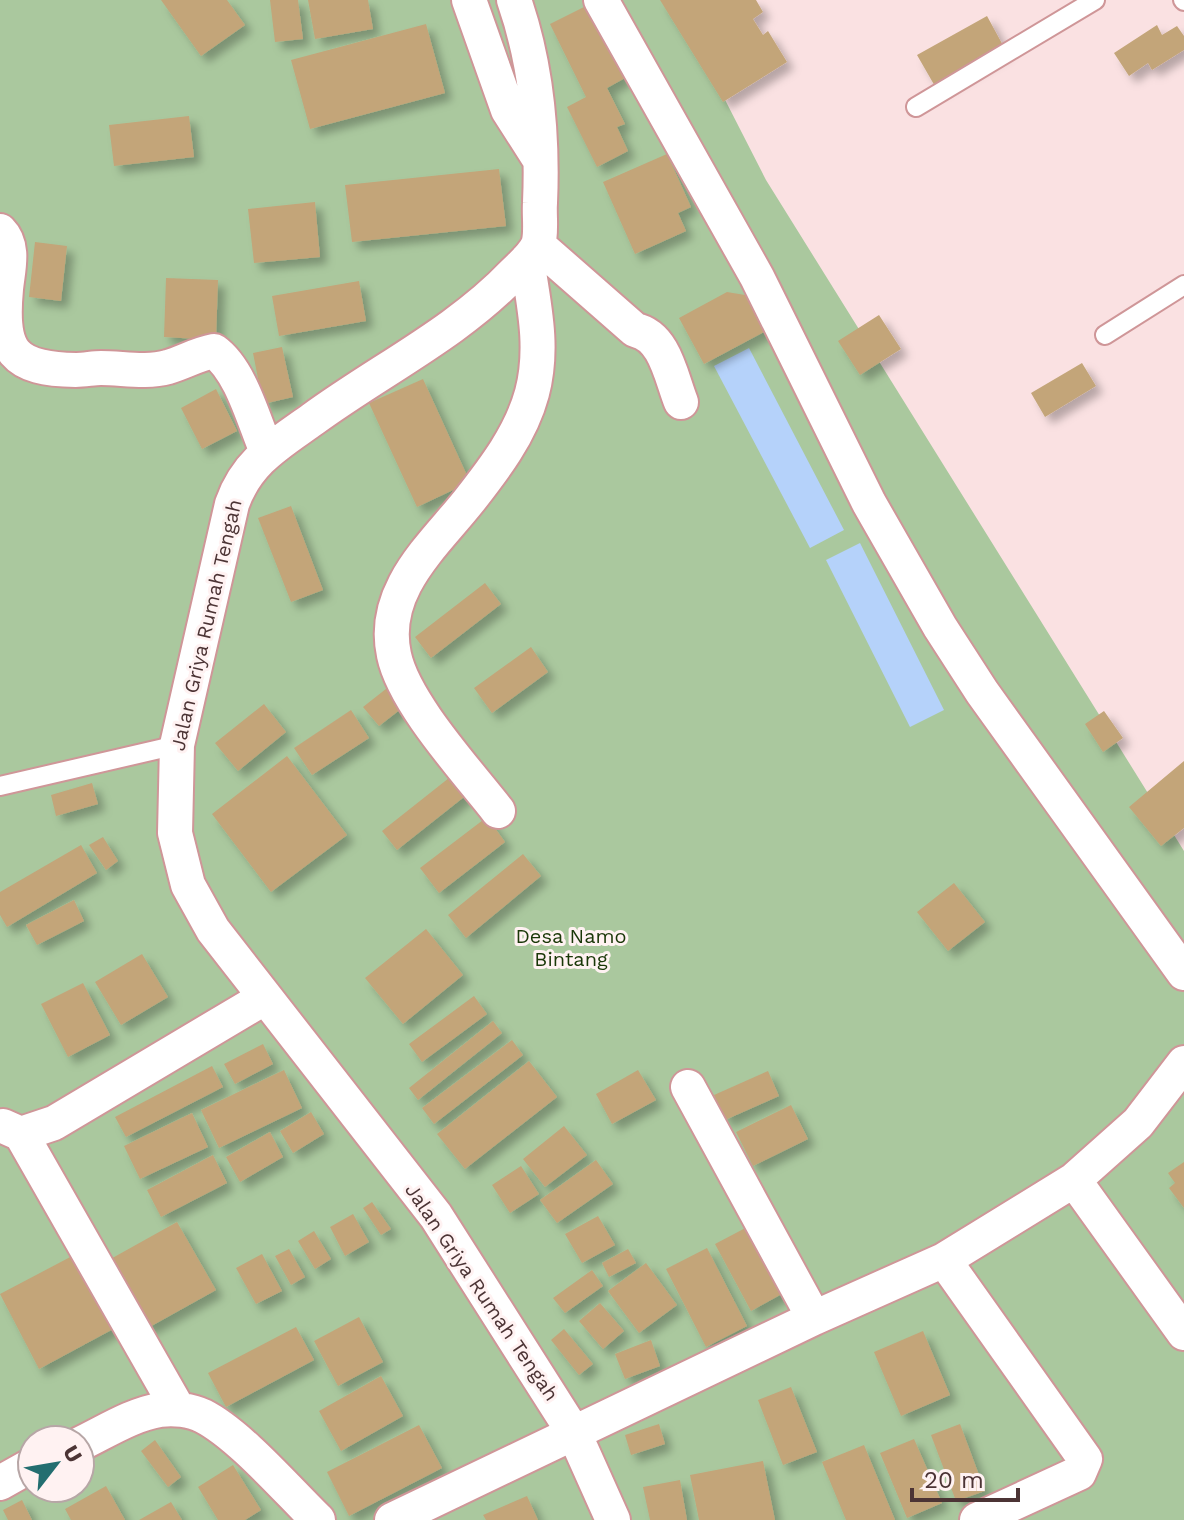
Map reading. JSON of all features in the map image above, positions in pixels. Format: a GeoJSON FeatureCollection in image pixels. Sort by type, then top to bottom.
{"type":"FeatureCollection","features":[{"type":"Feature","properties":{"kind":"street"},"geometry":{"type":"LineString","coordinates":[[469,0],[508,110],[542,164]]}},
{"type":"Feature","properties":{"kind":"street"},"geometry":{"type":"LineString","coordinates":[[498,811],[416,704],[394,657],[391,632],[406,580],[421,556],[501,459],[532,395],[538,366],[533,252],[542,164],[536,81],[514,0]]}},
{"type":"Feature","properties":{"kind":"street"},"geometry":{"type":"LineString","coordinates":[[601,0],[757,277],[869,503],[940,627],[982,692],[1184,973]]}},
{"type":"Feature","properties":{"kind":"street"},"geometry":{"type":"LineString","coordinates":[[0,231],[6,237],[11,262],[5,291],[4,336],[22,361],[41,368],[145,370],[166,367],[214,351],[221,356],[237,381],[267,452]]}},
{"type":"Feature","properties":{"kind":"street"},"geometry":{"type":"LineString","coordinates":[[533,252],[635,330],[647,332],[658,343],[681,402]]}},
{"type":"Feature","properties":{"kind":"street","name":"Jalan Griya Rumah Tengah"},"geometry":{"type":"LineString","coordinates":[[533,252],[507,281],[450,328],[326,409],[267,452],[244,476],[232,504],[177,745],[175,833],[188,885],[213,930],[436,1216],[574,1433],[613,1520]]}},
{"type":"Feature","properties":{"kind":"street"},"geometry":{"type":"LineString","coordinates":[[178,1409],[10,1129],[54,1123],[264,998]]}},
{"type":"Feature","properties":{"kind":"street"},"geometry":{"type":"LineString","coordinates":[[392,1520],[814,1318],[944,1260],[1074,1180],[1138,1123],[1184,1063]]}},
{"type":"Feature","properties":{"kind":"street"},"geometry":{"type":"LineString","coordinates":[[688,1087],[814,1318]]}},
{"type":"Feature","properties":{"kind":"street"},"geometry":{"type":"LineString","coordinates":[[1074,1180],[1184,1333]]}},
{"type":"Feature","properties":{"kind":"street"},"geometry":{"type":"LineString","coordinates":[[944,1260],[1085,1459],[1079,1473],[977,1520]]}},
{"type":"Feature","properties":{"kind":"street"},"geometry":{"type":"LineString","coordinates":[[96,1437],[161,1410],[178,1409],[199,1414],[223,1428],[318,1520]]}},
{"type":"Feature","properties":{"kind":"lane"},"geometry":{"type":"LineString","coordinates":[[916,107],[1095,0]]}},
{"type":"Feature","properties":{"kind":"lane"},"geometry":{"type":"LineString","coordinates":[[1105,335],[1184,285]]}},
{"type":"Feature","properties":{"kind":"lane"},"geometry":{"type":"LineString","coordinates":[[0,786],[177,745]]}},
{"type":"Feature","properties":{"kind":"green space","name":"Desa Namo Bintang"},"geometry":{"type":"Polygon","coordinates":[[[0,0],[674,0],[766,180],[1184,851],[1184,1520],[0,1520],[0,0]]]}},
{"type":"Feature","properties":{"kind":"water"},"geometry":{"type":"Polygon","coordinates":[[[749,348],[844,530],[810,548],[714,366],[749,348]]]}},
{"type":"Feature","properties":{"kind":"water"},"geometry":{"type":"Polygon","coordinates":[[[860,543],[944,710],[910,727],[826,560],[860,543]]]}},
{"type":"Feature","properties":{"kind":"building"},"geometry":{"type":"Polygon","coordinates":[[[161,0],[227,0],[245,25],[201,56],[161,0]]]}},
{"type":"Feature","properties":{"kind":"building"},"geometry":{"type":"Polygon","coordinates":[[[270,0],[298,0],[303,39],[275,42],[270,0]]]}},
{"type":"Feature","properties":{"kind":"building"},"geometry":{"type":"Polygon","coordinates":[[[308,0],[368,0],[373,29],[315,39],[308,0]]]}},
{"type":"Feature","properties":{"kind":"building"},"geometry":{"type":"Polygon","coordinates":[[[660,0],[756,0],[763,12],[753,19],[763,35],[768,31],[787,62],[723,102],[660,0]]]}},
{"type":"Feature","properties":{"kind":"building"},"geometry":{"type":"Polygon","coordinates":[[[588,5],[625,78],[607,88],[625,124],[617,127],[628,151],[597,167],[567,107],[586,97],[550,24],[588,5]]]}},
{"type":"Feature","properties":{"kind":"building"},"geometry":{"type":"Polygon","coordinates":[[[987,16],[1005,49],[936,88],[917,55],[987,16]]]}},
{"type":"Feature","properties":{"kind":"building"},"geometry":{"type":"Polygon","coordinates":[[[426,24],[445,93],[310,129],[291,60],[426,24]]]}},
{"type":"Feature","properties":{"kind":"building"},"geometry":{"type":"Polygon","coordinates":[[[1157,25],[1162,35],[1177,26],[1184,36],[1184,50],[1152,70],[1148,63],[1129,76],[1114,53],[1157,25]]]}},
{"type":"Feature","properties":{"kind":"building"},"geometry":{"type":"Polygon","coordinates":[[[189,116],[194,157],[114,166],[109,125],[189,116]]]}},
{"type":"Feature","properties":{"kind":"building"},"geometry":{"type":"Polygon","coordinates":[[[667,154],[691,207],[678,213],[686,231],[635,254],[603,182],[667,154]]]}},
{"type":"Feature","properties":{"kind":"building"},"geometry":{"type":"Polygon","coordinates":[[[499,169],[506,226],[352,242],[345,185],[499,169]]]}},
{"type":"Feature","properties":{"kind":"building"},"geometry":{"type":"Polygon","coordinates":[[[315,202],[320,257],[254,263],[248,209],[315,202]]]}},
{"type":"Feature","properties":{"kind":"building"},"geometry":{"type":"Polygon","coordinates":[[[35,242],[67,246],[61,301],[29,297],[35,242]]]}},
{"type":"Feature","properties":{"kind":"building"},"geometry":{"type":"Polygon","coordinates":[[[166,278],[218,280],[216,340],[164,337],[166,278]]]}},
{"type":"Feature","properties":{"kind":"building"},"geometry":{"type":"Polygon","coordinates":[[[359,281],[366,321],[279,336],[272,296],[359,281]]]}},
{"type":"Feature","properties":{"kind":"building"},"geometry":{"type":"Polygon","coordinates":[[[727,292],[757,297],[775,326],[704,364],[679,318],[727,292]]]}},
{"type":"Feature","properties":{"kind":"building"},"geometry":{"type":"Polygon","coordinates":[[[879,315],[901,349],[860,375],[838,341],[879,315]]]}},
{"type":"Feature","properties":{"kind":"building"},"geometry":{"type":"Polygon","coordinates":[[[282,347],[293,397],[263,404],[253,353],[282,347]]]}},
{"type":"Feature","properties":{"kind":"building"},"geometry":{"type":"Polygon","coordinates":[[[1082,363],[1096,386],[1045,417],[1031,393],[1082,363]]]}},
{"type":"Feature","properties":{"kind":"building"},"geometry":{"type":"Polygon","coordinates":[[[423,379],[470,482],[417,507],[369,403],[423,379]]]}},
{"type":"Feature","properties":{"kind":"building"},"geometry":{"type":"Polygon","coordinates":[[[216,389],[237,431],[202,449],[181,408],[216,389]]]}},
{"type":"Feature","properties":{"kind":"building"},"geometry":{"type":"Polygon","coordinates":[[[291,506],[323,590],[291,602],[258,518],[291,506]]]}},
{"type":"Feature","properties":{"kind":"building"},"geometry":{"type":"Polygon","coordinates":[[[485,583],[501,604],[431,658],[415,637],[485,583]]]}},
{"type":"Feature","properties":{"kind":"building"},"geometry":{"type":"Polygon","coordinates":[[[531,647],[548,672],[492,713],[474,688],[531,647]]]}},
{"type":"Feature","properties":{"kind":"building"},"geometry":{"type":"Polygon","coordinates":[[[391,685],[406,705],[379,726],[363,707],[391,685]]]}},
{"type":"Feature","properties":{"kind":"building"},"geometry":{"type":"Polygon","coordinates":[[[264,704],[286,732],[238,771],[215,743],[264,704]]]}},
{"type":"Feature","properties":{"kind":"building"},"geometry":{"type":"Polygon","coordinates":[[[351,710],[369,738],[312,775],[294,748],[351,710]]]}},
{"type":"Feature","properties":{"kind":"building"},"geometry":{"type":"Polygon","coordinates":[[[1104,711],[1123,738],[1103,752],[1085,724],[1104,711]]]}},
{"type":"Feature","properties":{"kind":"building"},"geometry":{"type":"Polygon","coordinates":[[[287,756],[347,835],[271,892],[212,814],[287,756]]]}},
{"type":"Feature","properties":{"kind":"building"},"geometry":{"type":"Polygon","coordinates":[[[1184,761],[1184,828],[1161,846],[1129,807],[1184,761]]]}},
{"type":"Feature","properties":{"kind":"building"},"geometry":{"type":"Polygon","coordinates":[[[454,774],[469,793],[397,850],[382,831],[454,774]]]}},
{"type":"Feature","properties":{"kind":"building"},"geometry":{"type":"Polygon","coordinates":[[[92,783],[98,804],[56,816],[51,795],[92,783]]]}},
{"type":"Feature","properties":{"kind":"building"},"geometry":{"type":"Polygon","coordinates":[[[487,817],[505,842],[439,893],[420,868],[487,817]]]}},
{"type":"Feature","properties":{"kind":"building"},"geometry":{"type":"Polygon","coordinates":[[[103,837],[118,861],[106,870],[89,845],[103,837]]]}},
{"type":"Feature","properties":{"kind":"building"},"geometry":{"type":"Polygon","coordinates":[[[81,845],[97,873],[7,927],[0,915],[0,892],[81,845]]]}},
{"type":"Feature","properties":{"kind":"building"},"geometry":{"type":"Polygon","coordinates":[[[523,854],[541,876],[466,938],[448,915],[523,854]]]}},
{"type":"Feature","properties":{"kind":"building"},"geometry":{"type":"Polygon","coordinates":[[[954,883],[985,922],[948,951],[917,912],[954,883]]]}},
{"type":"Feature","properties":{"kind":"building"},"geometry":{"type":"Polygon","coordinates":[[[74,900],[84,921],[37,945],[26,925],[74,900]]]}},
{"type":"Feature","properties":{"kind":"building"},"geometry":{"type":"Polygon","coordinates":[[[426,929],[463,975],[403,1024],[365,978],[426,929]]]}},
{"type":"Feature","properties":{"kind":"building"},"geometry":{"type":"Polygon","coordinates":[[[142,954],[168,997],[121,1025],[95,982],[142,954]]]}},
{"type":"Feature","properties":{"kind":"building"},"geometry":{"type":"Polygon","coordinates":[[[83,983],[110,1035],[68,1057],[41,1004],[83,983]]]}},
{"type":"Feature","properties":{"kind":"building"},"geometry":{"type":"Polygon","coordinates":[[[474,996],[487,1014],[422,1062],[409,1044],[474,996]]]}},
{"type":"Feature","properties":{"kind":"building"},"geometry":{"type":"Polygon","coordinates":[[[493,1021],[502,1033],[418,1100],[409,1088],[493,1021]]]}},
{"type":"Feature","properties":{"kind":"building"},"geometry":{"type":"Polygon","coordinates":[[[512,1040],[523,1055],[434,1124],[422,1108],[512,1040]]]}},
{"type":"Feature","properties":{"kind":"building"},"geometry":{"type":"Polygon","coordinates":[[[263,1044],[273,1064],[235,1084],[224,1064],[263,1044]]]}},
{"type":"Feature","properties":{"kind":"building"},"geometry":{"type":"Polygon","coordinates":[[[529,1061],[557,1097],[465,1169],[437,1134],[529,1061]]]}},
{"type":"Feature","properties":{"kind":"building"},"geometry":{"type":"Polygon","coordinates":[[[212,1066],[223,1087],[126,1137],[115,1117],[212,1066]]]}},
{"type":"Feature","properties":{"kind":"building"},"geometry":{"type":"Polygon","coordinates":[[[284,1070],[302,1108],[219,1148],[201,1110],[284,1070]]]}},
{"type":"Feature","properties":{"kind":"building"},"geometry":{"type":"Polygon","coordinates":[[[638,1070],[656,1100],[612,1124],[596,1094],[638,1070]]]}},
{"type":"Feature","properties":{"kind":"building"},"geometry":{"type":"Polygon","coordinates":[[[768,1071],[779,1096],[725,1120],[714,1095],[768,1071]]]}},
{"type":"Feature","properties":{"kind":"building"},"geometry":{"type":"Polygon","coordinates":[[[791,1105],[808,1139],[753,1166],[736,1132],[791,1105]]]}},
{"type":"Feature","properties":{"kind":"building"},"geometry":{"type":"Polygon","coordinates":[[[311,1112],[324,1134],[293,1153],[280,1131],[311,1112]]]}},
{"type":"Feature","properties":{"kind":"building"},"geometry":{"type":"Polygon","coordinates":[[[192,1113],[208,1147],[140,1179],[124,1146],[192,1113]]]}},
{"type":"Feature","properties":{"kind":"building"},"geometry":{"type":"Polygon","coordinates":[[[564,1126],[587,1155],[545,1187],[523,1159],[564,1126]]]}},
{"type":"Feature","properties":{"kind":"building"},"geometry":{"type":"Polygon","coordinates":[[[270,1132],[283,1157],[240,1182],[226,1157],[270,1132]]]}},
{"type":"Feature","properties":{"kind":"building"},"geometry":{"type":"Polygon","coordinates":[[[213,1155],[227,1183],[161,1217],[147,1190],[213,1155]]]}},
{"type":"Feature","properties":{"kind":"building"},"geometry":{"type":"Polygon","coordinates":[[[596,1160],[613,1184],[557,1223],[540,1200],[596,1160]]]}},
{"type":"Feature","properties":{"kind":"building"},"geometry":{"type":"Polygon","coordinates":[[[1184,1162],[1184,1208],[1169,1188],[1175,1183],[1168,1173],[1184,1162]]]}},
{"type":"Feature","properties":{"kind":"building"},"geometry":{"type":"Polygon","coordinates":[[[521,1166],[539,1194],[510,1213],[492,1185],[521,1166]]]}},
{"type":"Feature","properties":{"kind":"building"},"geometry":{"type":"Polygon","coordinates":[[[372,1202],[391,1229],[381,1235],[363,1208],[372,1202]]]}},
{"type":"Feature","properties":{"kind":"building"},"geometry":{"type":"Polygon","coordinates":[[[353,1214],[369,1242],[345,1256],[330,1227],[353,1214]]]}},
{"type":"Feature","properties":{"kind":"building"},"geometry":{"type":"Polygon","coordinates":[[[598,1216],[615,1245],[582,1263],[565,1234],[598,1216]]]}},
{"type":"Feature","properties":{"kind":"building"},"geometry":{"type":"Polygon","coordinates":[[[177,1222],[216,1290],[146,1329],[107,1261],[177,1222]]]}},
{"type":"Feature","properties":{"kind":"building"},"geometry":{"type":"Polygon","coordinates":[[[753,1224],[789,1290],[751,1311],[715,1244],[753,1224]]]}},
{"type":"Feature","properties":{"kind":"building"},"geometry":{"type":"Polygon","coordinates":[[[314,1231],[331,1259],[315,1269],[298,1241],[314,1231]]]}},
{"type":"Feature","properties":{"kind":"building"},"geometry":{"type":"Polygon","coordinates":[[[707,1248],[747,1326],[706,1347],[666,1269],[707,1248]]]}},
{"type":"Feature","properties":{"kind":"building"},"geometry":{"type":"Polygon","coordinates":[[[289,1249],[305,1277],[291,1285],[275,1256],[289,1249]]]}},
{"type":"Feature","properties":{"kind":"building"},"geometry":{"type":"Polygon","coordinates":[[[628,1249],[636,1263],[609,1277],[602,1263],[628,1249]]]}},
{"type":"Feature","properties":{"kind":"building"},"geometry":{"type":"Polygon","coordinates":[[[76,1254],[115,1328],[39,1369],[0,1294],[76,1254]]]}},
{"type":"Feature","properties":{"kind":"building"},"geometry":{"type":"Polygon","coordinates":[[[262,1254],[282,1291],[256,1304],[236,1268],[262,1254]]]}},
{"type":"Feature","properties":{"kind":"building"},"geometry":{"type":"Polygon","coordinates":[[[646,1263],[677,1305],[639,1333],[608,1291],[646,1263]]]}},
{"type":"Feature","properties":{"kind":"building"},"geometry":{"type":"Polygon","coordinates":[[[592,1270],[603,1286],[565,1313],[553,1298],[592,1270]]]}},
{"type":"Feature","properties":{"kind":"building"},"geometry":{"type":"Polygon","coordinates":[[[600,1303],[624,1331],[603,1349],[579,1321],[600,1303]]]}},
{"type":"Feature","properties":{"kind":"building"},"geometry":{"type":"Polygon","coordinates":[[[359,1317],[383,1362],[338,1386],[314,1341],[359,1317]]]}},
{"type":"Feature","properties":{"kind":"building"},"geometry":{"type":"Polygon","coordinates":[[[296,1327],[314,1360],[226,1407],[208,1373],[296,1327]]]}},
{"type":"Feature","properties":{"kind":"building"},"geometry":{"type":"Polygon","coordinates":[[[564,1329],[593,1364],[579,1375],[551,1340],[564,1329]]]}},
{"type":"Feature","properties":{"kind":"building"},"geometry":{"type":"Polygon","coordinates":[[[923,1331],[950,1395],[901,1416],[874,1352],[923,1331]]]}},
{"type":"Feature","properties":{"kind":"building"},"geometry":{"type":"Polygon","coordinates":[[[651,1340],[660,1366],[625,1379],[615,1354],[651,1340]]]}},
{"type":"Feature","properties":{"kind":"building"},"geometry":{"type":"Polygon","coordinates":[[[381,1376],[403,1416],[341,1451],[319,1411],[381,1376]]]}},
{"type":"Feature","properties":{"kind":"building"},"geometry":{"type":"Polygon","coordinates":[[[791,1387],[817,1452],[783,1465],[758,1400],[791,1387]]]}},
{"type":"Feature","properties":{"kind":"building"},"geometry":{"type":"Polygon","coordinates":[[[659,1424],[665,1444],[631,1455],[625,1435],[659,1424]]]}},
{"type":"Feature","properties":{"kind":"building"},"geometry":{"type":"Polygon","coordinates":[[[960,1424],[985,1491],[956,1501],[931,1435],[960,1424]]]}},
{"type":"Feature","properties":{"kind":"building"},"geometry":{"type":"Polygon","coordinates":[[[419,1425],[442,1468],[349,1516],[327,1472],[419,1425]]]}},
{"type":"Feature","properties":{"kind":"building"},"geometry":{"type":"Polygon","coordinates":[[[914,1439],[942,1503],[907,1518],[880,1453],[914,1439]]]}},
{"type":"Feature","properties":{"kind":"building"},"geometry":{"type":"Polygon","coordinates":[[[155,1440],[181,1477],[168,1487],[141,1451],[155,1440]]]}},
{"type":"Feature","properties":{"kind":"building"},"geometry":{"type":"Polygon","coordinates":[[[864,1445],[895,1520],[846,1520],[822,1462],[864,1445]]]}},
{"type":"Feature","properties":{"kind":"building"},"geometry":{"type":"Polygon","coordinates":[[[763,1461],[775,1520],[699,1520],[690,1475],[763,1461]]]}},
{"type":"Feature","properties":{"kind":"building"},"geometry":{"type":"Polygon","coordinates":[[[233,1465],[261,1510],[245,1520],[218,1520],[198,1487],[233,1465]]]}},
{"type":"Feature","properties":{"kind":"building"},"geometry":{"type":"Polygon","coordinates":[[[680,1480],[687,1520],[650,1520],[643,1487],[680,1480]]]}},
{"type":"Feature","properties":{"kind":"building"},"geometry":{"type":"Polygon","coordinates":[[[106,1486],[125,1520],[71,1520],[65,1509],[74,1504],[96,1504],[96,1492],[106,1486]]]}},
{"type":"Feature","properties":{"kind":"building"},"geometry":{"type":"Polygon","coordinates":[[[527,1496],[538,1520],[486,1520],[483,1515],[527,1496]]]}},
{"type":"Feature","properties":{"kind":"building"},"geometry":{"type":"Polygon","coordinates":[[[171,1502],[182,1520],[139,1520],[171,1502]]]}},
{"type":"Feature","properties":{"kind":"building"},"geometry":{"type":"Polygon","coordinates":[[[16,1503],[24,1504],[32,1520],[8,1520],[3,1510],[16,1503]]]}}]}
